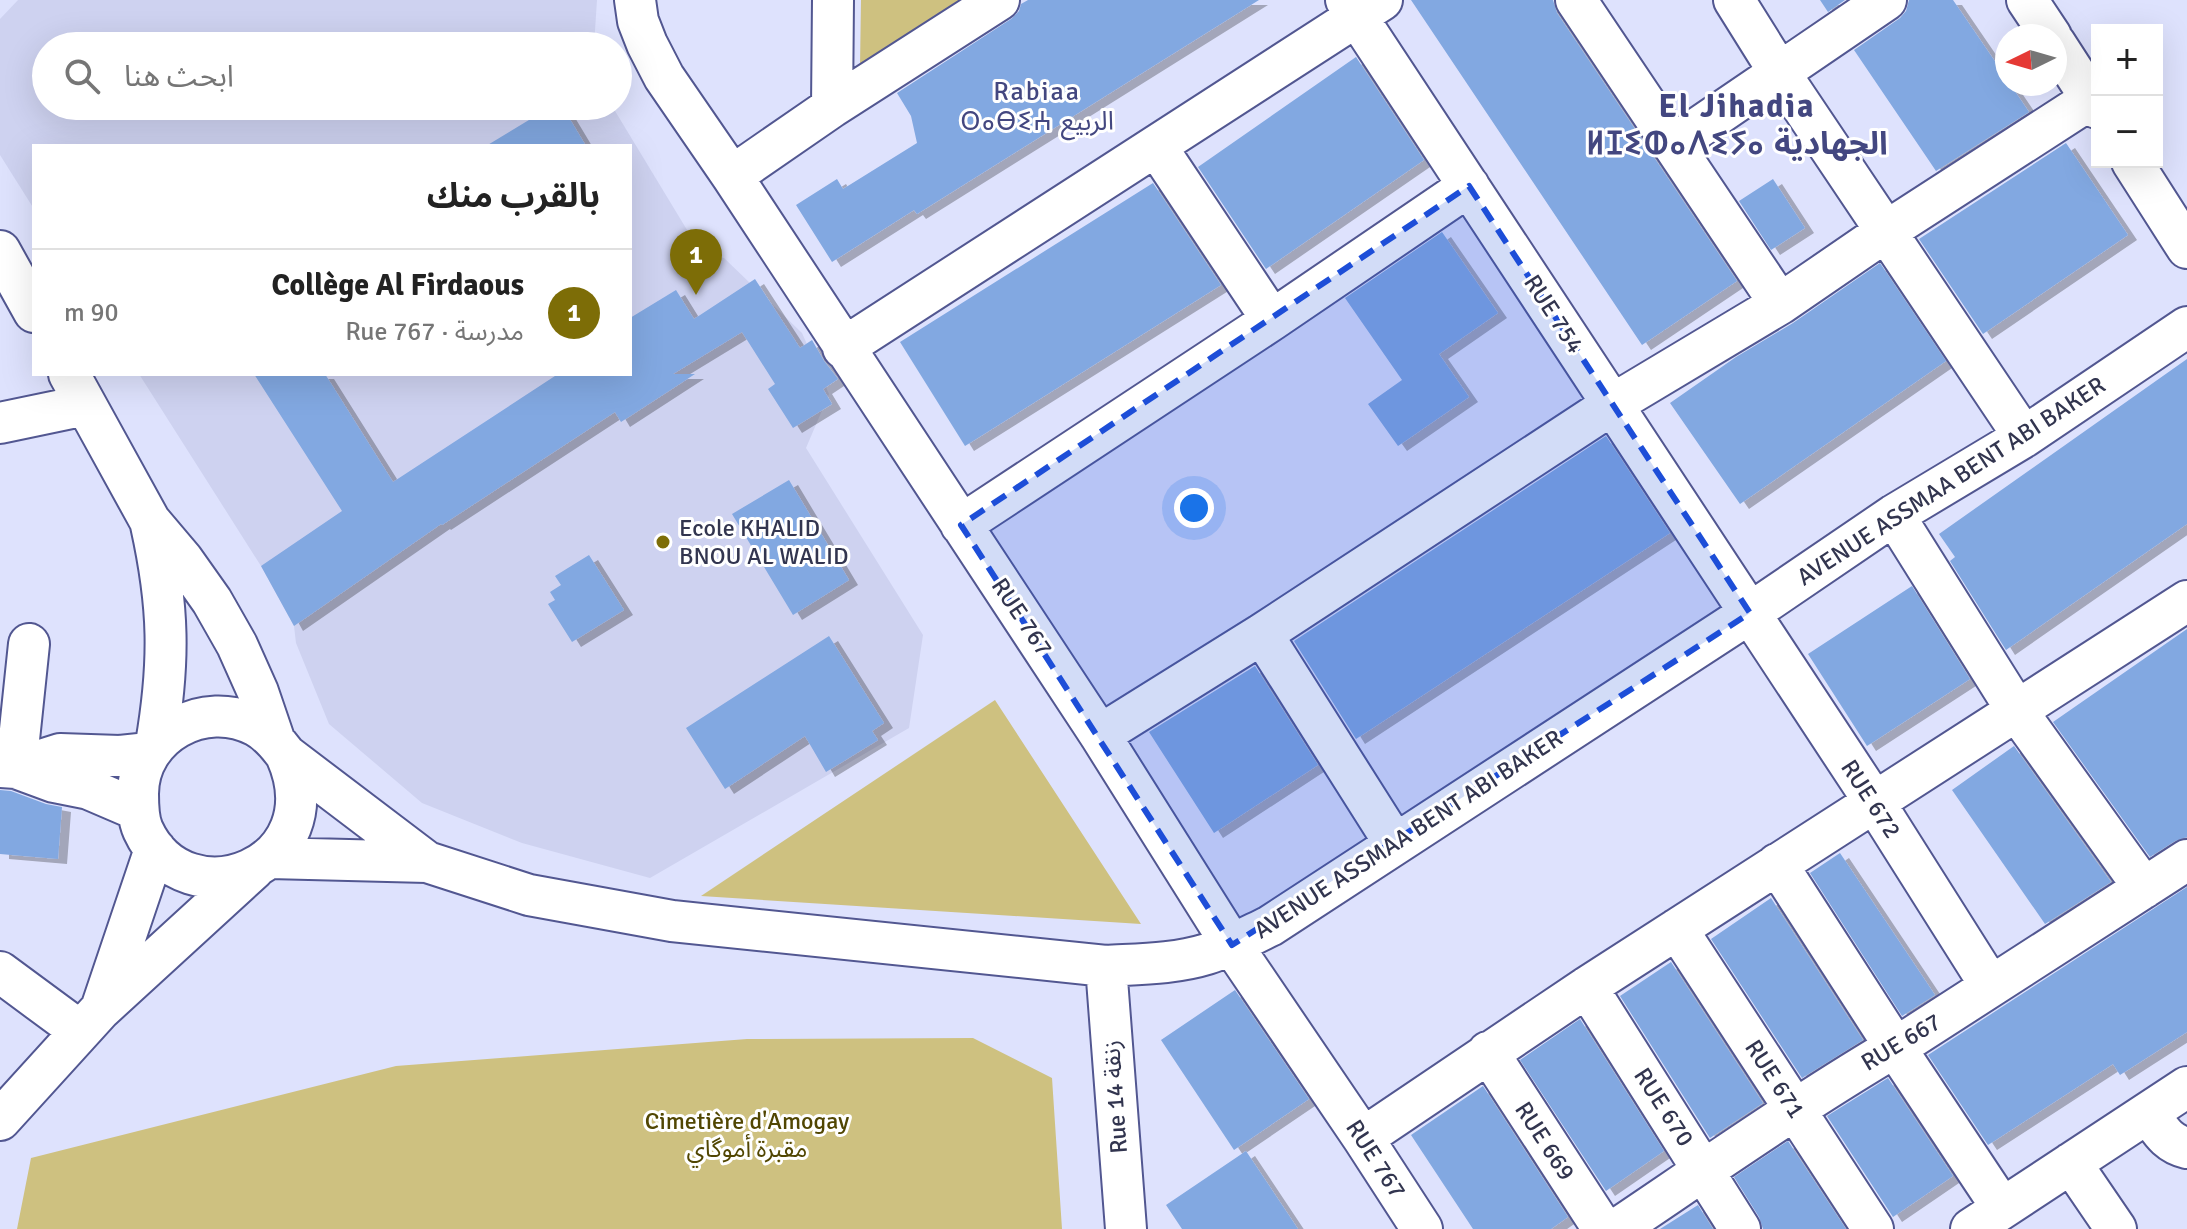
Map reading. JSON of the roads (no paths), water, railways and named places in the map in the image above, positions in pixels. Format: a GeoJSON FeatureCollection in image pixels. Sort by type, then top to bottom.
{"type":"FeatureCollection","features":[{"type":"Feature","properties":{"kind":"street","name":"RUE 767"},"geometry":{"type":"LineString","coordinates":[[635,0],[638,21],[664,77],[1100,735],[1232,945],[1422,1229]]}},
{"type":"Feature","properties":{"kind":"street"},"geometry":{"type":"LineString","coordinates":[[832,107],[833,0]]}},
{"type":"Feature","properties":{"kind":"street"},"geometry":{"type":"LineString","coordinates":[[732,176],[832,107],[999,0]]}},
{"type":"Feature","properties":{"kind":"street"},"geometry":{"type":"LineString","coordinates":[[1576,0],[1780,304]]}},
{"type":"Feature","properties":{"kind":"street"},"geometry":{"type":"LineString","coordinates":[[1734,0],[1885,232],[2024,437]]}},
{"type":"Feature","properties":{"kind":"street"},"geometry":{"type":"LineString","coordinates":[[1673,145],[1886,0]]}},
{"type":"Feature","properties":{"kind":"street"},"geometry":{"type":"LineString","coordinates":[[2030,1],[2044,24]]}},
{"type":"Feature","properties":{"kind":"street"},"geometry":{"type":"LineString","coordinates":[[843,348],[1156,146],[1361,6]]}},
{"type":"Feature","properties":{"kind":"street","name":"RUE 754"},"geometry":{"type":"LineString","coordinates":[[1361,6],[1469,186],[1750,613]]}},
{"type":"Feature","properties":{"kind":"street"},"geometry":{"type":"LineString","coordinates":[[2067,61],[2091,98]]}},
{"type":"Feature","properties":{"kind":"street"},"geometry":{"type":"LineString","coordinates":[[1100,735],[1262,634],[1613,404],[1780,304],[1885,232],[2091,105]]}},
{"type":"Feature","properties":{"kind":"street"},"geometry":{"type":"LineString","coordinates":[[1156,146],[1272,320]]}},
{"type":"Feature","properties":{"kind":"street"},"geometry":{"type":"LineString","coordinates":[[2136,168],[2187,248]]}},
{"type":"Feature","properties":{"kind":"street"},"geometry":{"type":"LineString","coordinates":[[961,525],[1469,186]]}},
{"type":"Feature","properties":{"kind":"street"},"geometry":{"type":"LineString","coordinates":[[0,251],[32,308]]}},
{"type":"Feature","properties":{"kind":"street","name":"AVENUE ASSMAA BENT ABI BAKER"},"geometry":{"type":"LineString","coordinates":[[262,863],[427,862],[529,895],[672,921],[1106,966],[1155,963],[1203,955],[1270,926],[1750,613],[1894,515],[2024,437],[2187,327]]}},
{"type":"Feature","properties":{"kind":"street"},"geometry":{"type":"LineString","coordinates":[[0,423],[77,390],[150,521],[212,601],[247,668],[280,747],[294,772],[298,791],[297,809],[283,843],[90,1020],[0,1120]]}},
{"type":"Feature","properties":{"kind":"street"},"geometry":{"type":"LineString","coordinates":[[1894,515],[2017,711],[2144,888]]}},
{"type":"Feature","properties":{"kind":"street"},"geometry":{"type":"LineString","coordinates":[[150,521],[166,609],[167,655],[163,700],[152,748],[138,780],[138,810],[143,830],[155,849],[171,863],[190,873],[212,877],[234,876],[262,863]]}},
{"type":"Feature","properties":{"kind":"street"},"geometry":{"type":"LineString","coordinates":[[1363,1138],[1587,987],[2187,601]]}},
{"type":"Feature","properties":{"kind":"street","name":"RUE 672"},"geometry":{"type":"LineString","coordinates":[[1750,613],[1990,985]]}},
{"type":"Feature","properties":{"kind":"street"},"geometry":{"type":"LineString","coordinates":[[1262,634],[1395,844]]}},
{"type":"Feature","properties":{"kind":"street"},"geometry":{"type":"LineString","coordinates":[[8,768],[29,644]]}},
{"type":"Feature","properties":{"kind":"street"},"geometry":{"type":"LineString","coordinates":[[8,768],[60,754],[120,756],[152,748],[172,729],[192,719],[214,715],[236,718],[257,726],[280,747]]}},
{"type":"Feature","properties":{"kind":"street","name":"AVENUE ASSMAA BENT ABI BAKER"},"geometry":{"type":"LineString","coordinates":[[280,747],[427,862]]}},
{"type":"Feature","properties":{"kind":"street"},"geometry":{"type":"LineString","coordinates":[[8,768],[89,789],[138,810]]}},
{"type":"Feature","properties":{"kind":"street"},"geometry":{"type":"LineString","coordinates":[[90,1020],[155,849]]}},
{"type":"Feature","properties":{"kind":"street","name":"RUE 667"},"geometry":{"type":"LineString","coordinates":[[1617,1229],[1794,1109],[2187,860]]}},
{"type":"Feature","properties":{"kind":"street"},"geometry":{"type":"LineString","coordinates":[[1777,864],[1895,1047],[1983,1223],[2187,1087]]}},
{"type":"Feature","properties":{"kind":"street","name":"RUE 671"},"geometry":{"type":"LineString","coordinates":[[1677,929],[1873,1229]]}},
{"type":"Feature","properties":{"kind":"street","name":"Rue 14 زنقة"},"geometry":{"type":"LineString","coordinates":[[1106,966],[1126,1229]]}},
{"type":"Feature","properties":{"kind":"street"},"geometry":{"type":"LineString","coordinates":[[0,972],[90,1020]]}},
{"type":"Feature","properties":{"kind":"street","name":"RUE 670"},"geometry":{"type":"LineString","coordinates":[[1587,987],[1740,1229]]}},
{"type":"Feature","properties":{"kind":"street","name":"RUE 669"},"geometry":{"type":"LineString","coordinates":[[1488,1052],[1603,1229]]}},
{"type":"Feature","properties":{"kind":"street"},"geometry":{"type":"LineString","coordinates":[[2148,1113],[2174,1145],[2187,1148]]}},
{"type":"Feature","properties":{"kind":"street"},"geometry":{"type":"LineString","coordinates":[[2071,1163],[2116,1229]]}},
{"type":"Feature","properties":{"kind":"place","name":"Collège Al Firdaous"},"geometry":{"type":"Point","coordinates":[696,295]}},
{"type":"Feature","properties":{"kind":"place","name":"Ecole KHALID BNOU AL WALID"},"geometry":{"type":"Point","coordinates":[663,542]}},
{"type":"Feature","properties":{"kind":"district","name":"Rabiaa ⵔⴰⴱⵉⵄ الربيع"},"geometry":{"type":"Point","coordinates":[1037,106]}},
{"type":"Feature","properties":{"kind":"district","name":"El Jihadia ⵍⵊⵉⵀⴰⴷⵉⵢⴰ الجهادية"},"geometry":{"type":"Point","coordinates":[1737,124]}},
{"type":"Feature","properties":{"kind":"park label","name":"Cimetière d'Amogay مقبرة أموگاي"},"geometry":{"type":"Point","coordinates":[747,1135]}}]}
